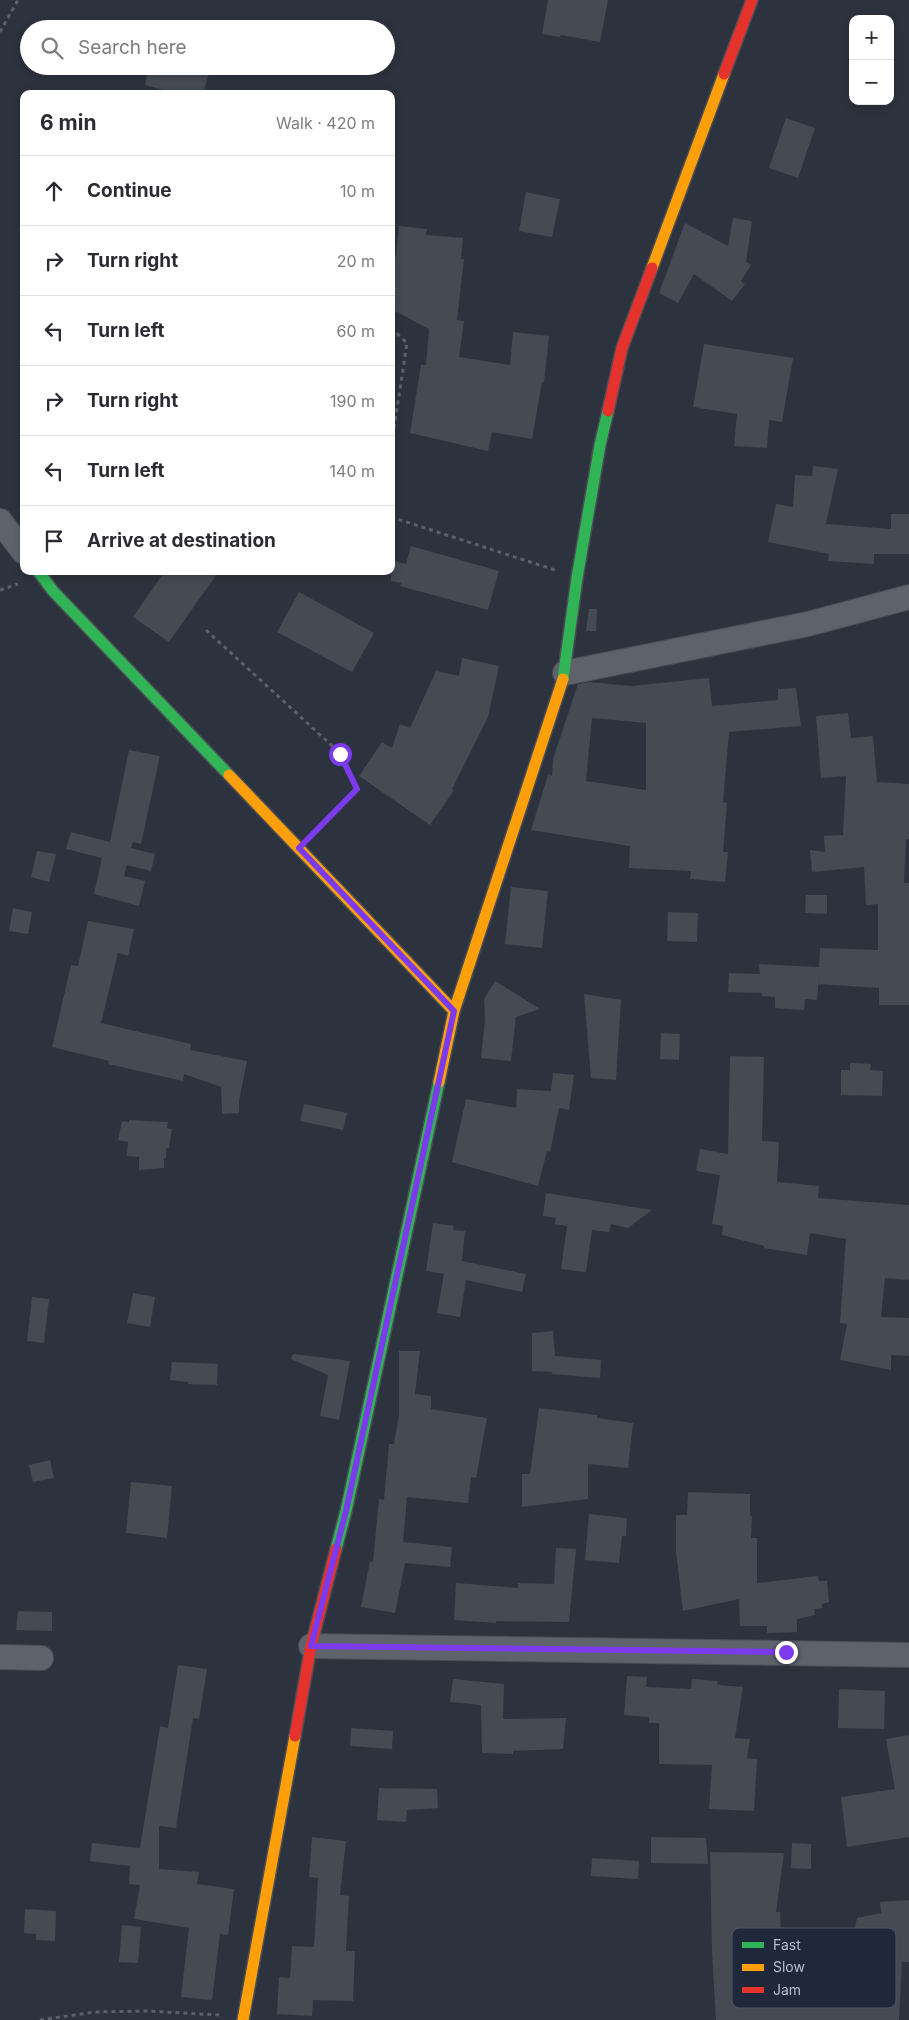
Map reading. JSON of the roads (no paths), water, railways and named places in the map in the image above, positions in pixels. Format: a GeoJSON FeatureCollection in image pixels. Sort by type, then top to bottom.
{"type":"FeatureCollection","features":[{"type":"Feature","properties":{"kind":"main road"},"geometry":{"type":"LineString","coordinates":[[243,2018],[311,1646],[346,1511],[454,1011],[565,673],[577,578],[600,445],[622,348],[752,0]]}},
{"type":"Feature","properties":{"kind":"main road"},"geometry":{"type":"LineString","coordinates":[[41,575],[53,591],[454,1011]]}},
{"type":"Feature","properties":{"kind":"street"},"geometry":{"type":"LineString","coordinates":[[0,520],[20,547]]}},
{"type":"Feature","properties":{"kind":"street"},"geometry":{"type":"LineString","coordinates":[[565,673],[808,624],[909,598]]}},
{"type":"Feature","properties":{"kind":"street"},"geometry":{"type":"LineString","coordinates":[[311,1646],[909,1655]]}},
{"type":"Feature","properties":{"kind":"street"},"geometry":{"type":"LineString","coordinates":[[0,1657],[41,1658]]}}]}
